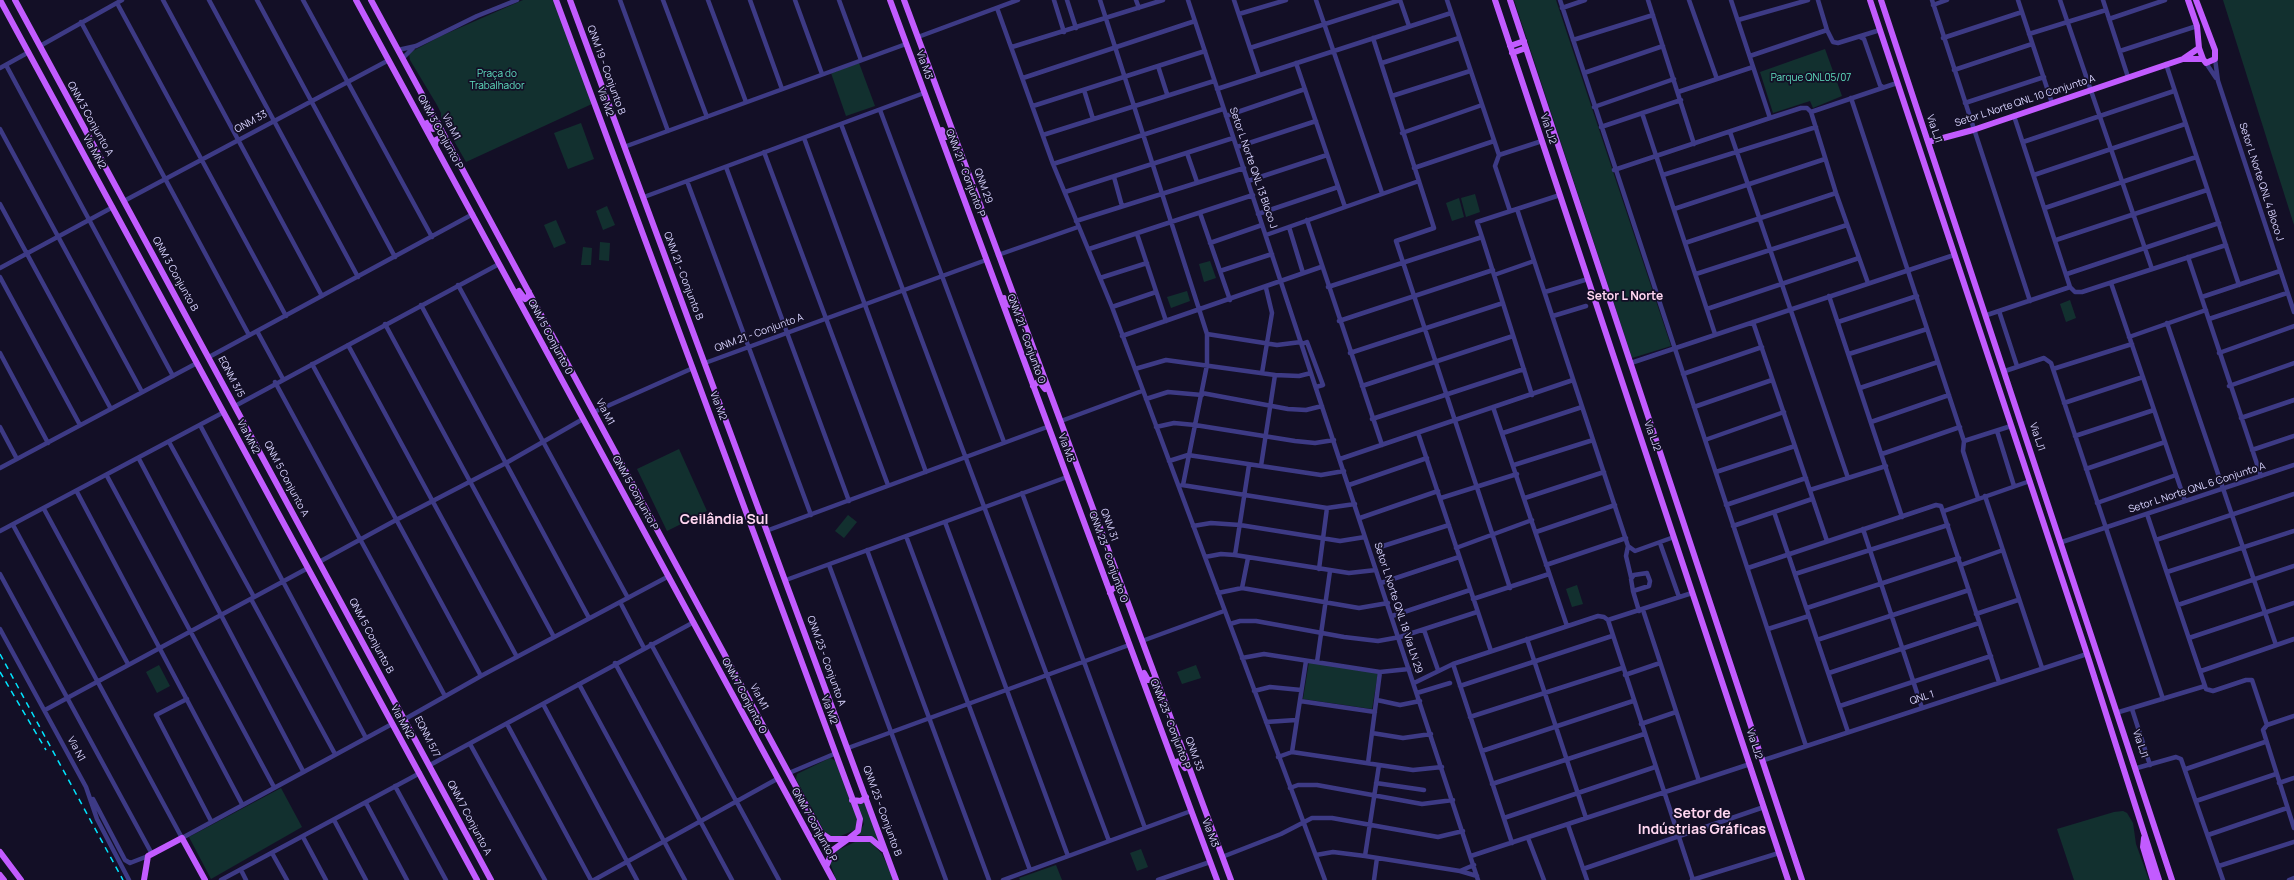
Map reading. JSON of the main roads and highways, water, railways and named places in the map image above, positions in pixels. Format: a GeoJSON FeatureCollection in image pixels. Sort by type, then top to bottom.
{"type":"FeatureCollection","features":[{"type":"Feature","properties":{"kind":"main road","name":"QNM 3 Conjunto A"},"geometry":{"type":"LineString","coordinates":[[15,0],[124,201]]}},
{"type":"Feature","properties":{"kind":"main road","name":"QNM 3 Conjunto P"},"geometry":{"type":"LineString","coordinates":[[356,0],[500,264]]}},
{"type":"Feature","properties":{"kind":"main road","name":"Via M1"},"geometry":{"type":"LineString","coordinates":[[372,0],[821,833],[830,839],[848,839]]}},
{"type":"Feature","properties":{"kind":"main road","name":"Via M2"},"geometry":{"type":"LineString","coordinates":[[556,0],[788,625],[834,754],[860,819],[858,831],[848,839]]}},
{"type":"Feature","properties":{"kind":"main road","name":"QNM 19 - Conjunto B"},"geometry":{"type":"LineString","coordinates":[[570,0],[624,147],[644,196]]}},
{"type":"Feature","properties":{"kind":"main road","name":"Via M3"},"geometry":{"type":"LineString","coordinates":[[890,0],[924,93]]}},
{"type":"Feature","properties":{"kind":"main road"},"geometry":{"type":"LineString","coordinates":[[900,0],[913,25]]}},
{"type":"Feature","properties":{"kind":"main road"},"geometry":{"type":"LineString","coordinates":[[904,0],[913,25]]}},
{"type":"Feature","properties":{"kind":"main road","name":"Via LJ2"},"geometry":{"type":"LineString","coordinates":[[1494,0],[1646,450],[1788,880]]}},
{"type":"Feature","properties":{"kind":"main road","name":"Via LJ2"},"geometry":{"type":"LineString","coordinates":[[1510,0],[1734,678],[1764,760],[1776,802],[1802,880]]}},
{"type":"Feature","properties":{"kind":"main road"},"geometry":{"type":"LineString","coordinates":[[2188,0],[2197,26],[2199,46],[2204,61]]}},
{"type":"Feature","properties":{"kind":"main road"},"geometry":{"type":"LineString","coordinates":[[2184,59],[2204,61],[2215,59],[2215,50],[2196,0]]}},
{"type":"Feature","properties":{"kind":"main road","name":"Via MN2"},"geometry":{"type":"LineString","coordinates":[[1,3],[28,50],[477,880]]}},
{"type":"Feature","properties":{"kind":"main road"},"geometry":{"type":"LineString","coordinates":[[1871,3],[1882,3]]}},
{"type":"Feature","properties":{"kind":"main road","name":"Via LJ1"},"geometry":{"type":"LineString","coordinates":[[1871,3],[2144,827],[2145,835],[2159,880]]}},
{"type":"Feature","properties":{"kind":"main road","name":"Via LJ1"},"geometry":{"type":"LineString","coordinates":[[1882,3],[2119,712],[2172,880]]}},
{"type":"Feature","properties":{"kind":"main road","name":"QNM 29"},"geometry":{"type":"LineString","coordinates":[[913,25],[1060,421]]}},
{"type":"Feature","properties":{"kind":"main road"},"geometry":{"type":"LineString","coordinates":[[1510,46],[1524,41]]}},
{"type":"Feature","properties":{"kind":"main road"},"geometry":{"type":"LineString","coordinates":[[2184,59],[2205,41],[2211,42]]}},
{"type":"Feature","properties":{"kind":"main road"},"geometry":{"type":"LineString","coordinates":[[1512,53],[1526,48]]}},
{"type":"Feature","properties":{"kind":"main road"},"geometry":{"type":"LineString","coordinates":[[28,50],[37,60],[53,89],[57,89],[60,84]]}},
{"type":"Feature","properties":{"kind":"main road","name":"Setor L Norte QNL 10 Conjunto A"},"geometry":{"type":"LineString","coordinates":[[1928,142],[1973,130],[2091,89],[2184,59]]}},
{"type":"Feature","properties":{"kind":"main road","name":"QNM 21 - Conjunto P"},"geometry":{"type":"LineString","coordinates":[[924,93],[986,261]]}},
{"type":"Feature","properties":{"kind":"main road"},"geometry":{"type":"LineString","coordinates":[[55,102],[57,97],[63,96],[79,125],[88,136]]}},
{"type":"Feature","properties":{"kind":"main road"},"geometry":{"type":"LineString","coordinates":[[927,102],[936,116],[944,136],[951,136],[953,132]]}},
{"type":"Feature","properties":{"kind":"main road"},"geometry":{"type":"LineString","coordinates":[[597,110],[608,104]]}},
{"type":"Feature","properties":{"kind":"main road"},"geometry":{"type":"LineString","coordinates":[[416,109],[430,128],[436,128],[438,123]]}},
{"type":"Feature","properties":{"kind":"main road"},"geometry":{"type":"LineString","coordinates":[[599,117],[611,112]]}},
{"type":"Feature","properties":{"kind":"main road"},"geometry":{"type":"LineString","coordinates":[[436,145],[436,140],[441,138],[452,149]]}},
{"type":"Feature","properties":{"kind":"main road","name":"QNM 21 - Conjunto B"},"geometry":{"type":"LineString","coordinates":[[644,196],[658,240],[705,363]]}},
{"type":"Feature","properties":{"kind":"main road"},"geometry":{"type":"LineString","coordinates":[[1937,201],[1942,202],[1947,198]]}},
{"type":"Feature","properties":{"kind":"main road","name":"QNM 3 Conjunto B"},"geometry":{"type":"LineString","coordinates":[[124,201],[209,357]]}},
{"type":"Feature","properties":{"kind":"main road"},"geometry":{"type":"LineString","coordinates":[[1940,213],[1944,210],[1951,210]]}},
{"type":"Feature","properties":{"kind":"main road"},"geometry":{"type":"LineString","coordinates":[[972,222],[976,217],[981,217],[995,247]]}},
{"type":"Feature","properties":{"kind":"main road"},"geometry":{"type":"LineString","coordinates":[[645,241],[656,233]]}},
{"type":"Feature","properties":{"kind":"main road"},"geometry":{"type":"LineString","coordinates":[[645,241],[658,240]]}},
{"type":"Feature","properties":{"kind":"main road"},"geometry":{"type":"LineString","coordinates":[[986,261],[997,278],[1006,303],[1012,305],[1015,300]]}},
{"type":"Feature","properties":{"kind":"main road","name":"QNM 21 - Conjunto O"},"geometry":{"type":"LineString","coordinates":[[986,261],[1047,427]]}},
{"type":"Feature","properties":{"kind":"main road","name":"QNM 5 Conjunto 0"},"geometry":{"type":"LineString","coordinates":[[500,264],[583,419]]}},
{"type":"Feature","properties":{"kind":"main road"},"geometry":{"type":"LineString","coordinates":[[505,274],[513,282],[522,297],[528,298],[529,292]]}},
{"type":"Feature","properties":{"kind":"main road"},"geometry":{"type":"LineString","coordinates":[[154,284],[164,275]]}},
{"type":"Feature","properties":{"kind":"main road"},"geometry":{"type":"LineString","coordinates":[[1588,279],[1601,275]]}},
{"type":"Feature","properties":{"kind":"main road"},"geometry":{"type":"LineString","coordinates":[[154,284],[168,282]]}},
{"type":"Feature","properties":{"kind":"main road"},"geometry":{"type":"LineString","coordinates":[[526,312],[527,306],[532,306],[542,324],[551,332]]}},
{"type":"Feature","properties":{"kind":"main road","name":"EQNM 3/5"},"geometry":{"type":"LineString","coordinates":[[209,357],[235,406]]}},
{"type":"Feature","properties":{"kind":"main road","name":"QNM 21 - Conjunto A"},"geometry":{"type":"LineString","coordinates":[[705,363],[766,531],[786,580]]}},
{"type":"Feature","properties":{"kind":"main road"},"geometry":{"type":"LineString","coordinates":[[1033,386],[1039,381],[1043,384],[1050,403],[1058,413]]}},
{"type":"Feature","properties":{"kind":"main road","name":"QNM 5 Conjunto A"},"geometry":{"type":"LineString","coordinates":[[235,406],[319,562]]}},
{"type":"Feature","properties":{"kind":"main road","name":"QNM 5 Conjunto P"},"geometry":{"type":"LineString","coordinates":[[583,419],[687,609]]}},
{"type":"Feature","properties":{"kind":"main road","name":"QNM 31"},"geometry":{"type":"LineString","coordinates":[[1060,421],[1140,638]]}},
{"type":"Feature","properties":{"kind":"main road","name":"Via M3"},"geometry":{"type":"LineString","coordinates":[[1047,427],[1067,477]]}},
{"type":"Feature","properties":{"kind":"main road"},"geometry":{"type":"LineString","coordinates":[[1646,450],[1658,446]]}},
{"type":"Feature","properties":{"kind":"main road"},"geometry":{"type":"LineString","coordinates":[[246,455],[258,449]]}},
{"type":"Feature","properties":{"kind":"main road"},"geometry":{"type":"LineString","coordinates":[[1649,459],[1660,455]]}},
{"type":"Feature","properties":{"kind":"main road"},"geometry":{"type":"LineString","coordinates":[[1067,477],[1073,486],[1083,510],[1089,511],[1092,507]]}},
{"type":"Feature","properties":{"kind":"main road","name":"QNM 23 - Conjunto O"},"geometry":{"type":"LineString","coordinates":[[1067,477],[1129,645]]}},
{"type":"Feature","properties":{"kind":"main road"},"geometry":{"type":"LineString","coordinates":[[738,490],[749,482]]}},
{"type":"Feature","properties":{"kind":"main road"},"geometry":{"type":"LineString","coordinates":[[738,490],[751,489]]}},
{"type":"Feature","properties":{"kind":"main road","name":"QNM 5 Conjunto B"},"geometry":{"type":"LineString","coordinates":[[319,562],[405,719]]}},
{"type":"Feature","properties":{"kind":"main road","name":"QNM 23 - Conjunto A"},"geometry":{"type":"LineString","coordinates":[[786,580],[848,748]]}},
{"type":"Feature","properties":{"kind":"main road"},"geometry":{"type":"LineString","coordinates":[[1110,593],[1114,588],[1119,588],[1127,610],[1134,620]]}},
{"type":"Feature","properties":{"kind":"main road"},"geometry":{"type":"LineString","coordinates":[[2069,599],[2074,600],[2080,597]]}},
{"type":"Feature","properties":{"kind":"main road"},"geometry":{"type":"LineString","coordinates":[[324,598],[337,615],[350,639],[354,640],[358,638],[358,633]]}},
{"type":"Feature","properties":{"kind":"main road"},"geometry":{"type":"LineString","coordinates":[[2073,612],[2078,608],[2084,610]]}},
{"type":"Feature","properties":{"kind":"main road"},"geometry":{"type":"LineString","coordinates":[[687,609],[698,622],[714,652],[719,654],[722,648]]}},
{"type":"Feature","properties":{"kind":"main road","name":"QNM 7 Conjunto O"},"geometry":{"type":"LineString","coordinates":[[687,609],[778,779]]}},
{"type":"Feature","properties":{"kind":"main road"},"geometry":{"type":"LineString","coordinates":[[788,625],[799,617]]}},
{"type":"Feature","properties":{"kind":"main road"},"geometry":{"type":"LineString","coordinates":[[788,625],[802,624]]}},
{"type":"Feature","properties":{"kind":"main road","name":"QNM 33"},"geometry":{"type":"LineString","coordinates":[[1140,638],[1231,880]]}},
{"type":"Feature","properties":{"kind":"main road","name":"QNM 23 - Conjunto P"},"geometry":{"type":"LineString","coordinates":[[1129,645],[1191,811]]}},
{"type":"Feature","properties":{"kind":"main road"},"geometry":{"type":"LineString","coordinates":[[354,652],[356,647],[361,646],[375,672],[384,682]]}},
{"type":"Feature","properties":{"kind":"main road"},"geometry":{"type":"LineString","coordinates":[[1134,658],[1140,664],[1146,680],[1152,680],[1155,676]]}},
{"type":"Feature","properties":{"kind":"main road"},"geometry":{"type":"LineString","coordinates":[[717,666],[719,660],[725,661],[742,692],[752,704]]}},
{"type":"Feature","properties":{"kind":"main road"},"geometry":{"type":"LineString","coordinates":[[1719,669],[1727,669],[1730,666]]}},
{"type":"Feature","properties":{"kind":"main road"},"geometry":{"type":"LineString","coordinates":[[1723,682],[1728,678],[1734,678]]}},
{"type":"Feature","properties":{"kind":"main road","name":"EQNM 5/7"},"geometry":{"type":"LineString","coordinates":[[405,719],[430,765]]}},
{"type":"Feature","properties":{"kind":"main road","name":"QNM 23 - Conjunto B"},"geometry":{"type":"LineString","coordinates":[[848,748],[896,880]]}},
{"type":"Feature","properties":{"kind":"main road"},"geometry":{"type":"LineString","coordinates":[[1174,766],[1178,761],[1182,761],[1190,781],[1198,794]]}},
{"type":"Feature","properties":{"kind":"main road","name":"QNM 7 Conjunto A"},"geometry":{"type":"LineString","coordinates":[[430,765],[491,880]]}},
{"type":"Feature","properties":{"kind":"main road","name":"QNM 7 Conjunto P"},"geometry":{"type":"LineString","coordinates":[[778,779],[833,880]]}},
{"type":"Feature","properties":{"kind":"main road"},"geometry":{"type":"LineString","coordinates":[[852,800],[861,801],[866,797]]}},
{"type":"Feature","properties":{"kind":"main road"},"geometry":{"type":"LineString","coordinates":[[1763,804],[1776,802]]}},
{"type":"Feature","properties":{"kind":"main road"},"geometry":{"type":"LineString","coordinates":[[437,806],[463,845],[471,841]]}},
{"type":"Feature","properties":{"kind":"main road","name":"Via M3"},"geometry":{"type":"LineString","coordinates":[[1191,811],[1218,880]]}},
{"type":"Feature","properties":{"kind":"main road"},"geometry":{"type":"LineString","coordinates":[[2144,827],[2149,830],[2155,826]]}},
{"type":"Feature","properties":{"kind":"main road"},"geometry":{"type":"LineString","coordinates":[[2145,835],[2143,847],[2153,880]]}},
{"type":"Feature","properties":{"kind":"main road"},"geometry":{"type":"LineString","coordinates":[[144,880],[150,855],[182,838],[205,880]]}},
{"type":"Feature","properties":{"kind":"main road"},"geometry":{"type":"LineString","coordinates":[[826,867],[833,850],[848,839],[871,839],[886,852]]}},
{"type":"Feature","properties":{"kind":"main road"},"geometry":{"type":"LineString","coordinates":[[463,853],[474,848]]}},
{"type":"Feature","properties":{"kind":"main road"},"geometry":{"type":"LineString","coordinates":[[0,852],[21,880]]}},
{"type":"Feature","properties":{"kind":"main road"},"geometry":{"type":"LineString","coordinates":[[0,861],[3,862],[16,880]]}},
{"type":"Feature","properties":{"kind":"main road"},"geometry":{"type":"LineString","coordinates":[[2155,867],[2160,863],[2166,862]]}},
{"type":"Feature","properties":{"kind":"main road"},"geometry":{"type":"LineString","coordinates":[[0,875],[4,880]]}},
{"type":"Feature","properties":{"kind":"railway"},"geometry":{"type":"LineString","coordinates":[[0,654],[123,880]]}},
{"type":"Feature","properties":{"kind":"railway"},"geometry":{"type":"LineString","coordinates":[[0,672],[46,750]]}},
{"type":"Feature","properties":{"kind":"district","name":"Setor L Norte"},"geometry":{"type":"Point","coordinates":[1625,297]}},
{"type":"Feature","properties":{"kind":"district","name":"Ceilândia Sul"},"geometry":{"type":"Point","coordinates":[724,520]}},
{"type":"Feature","properties":{"kind":"district","name":"Setor de Indústrias Gráficas"},"geometry":{"type":"Point","coordinates":[1702,822]}},
{"type":"Feature","properties":{"kind":"park label","name":"Parque QNL05/07"},"geometry":{"type":"Point","coordinates":[1811,78]}},
{"type":"Feature","properties":{"kind":"park label","name":"Praça do Trabalhador"},"geometry":{"type":"Point","coordinates":[497,80]}}]}
